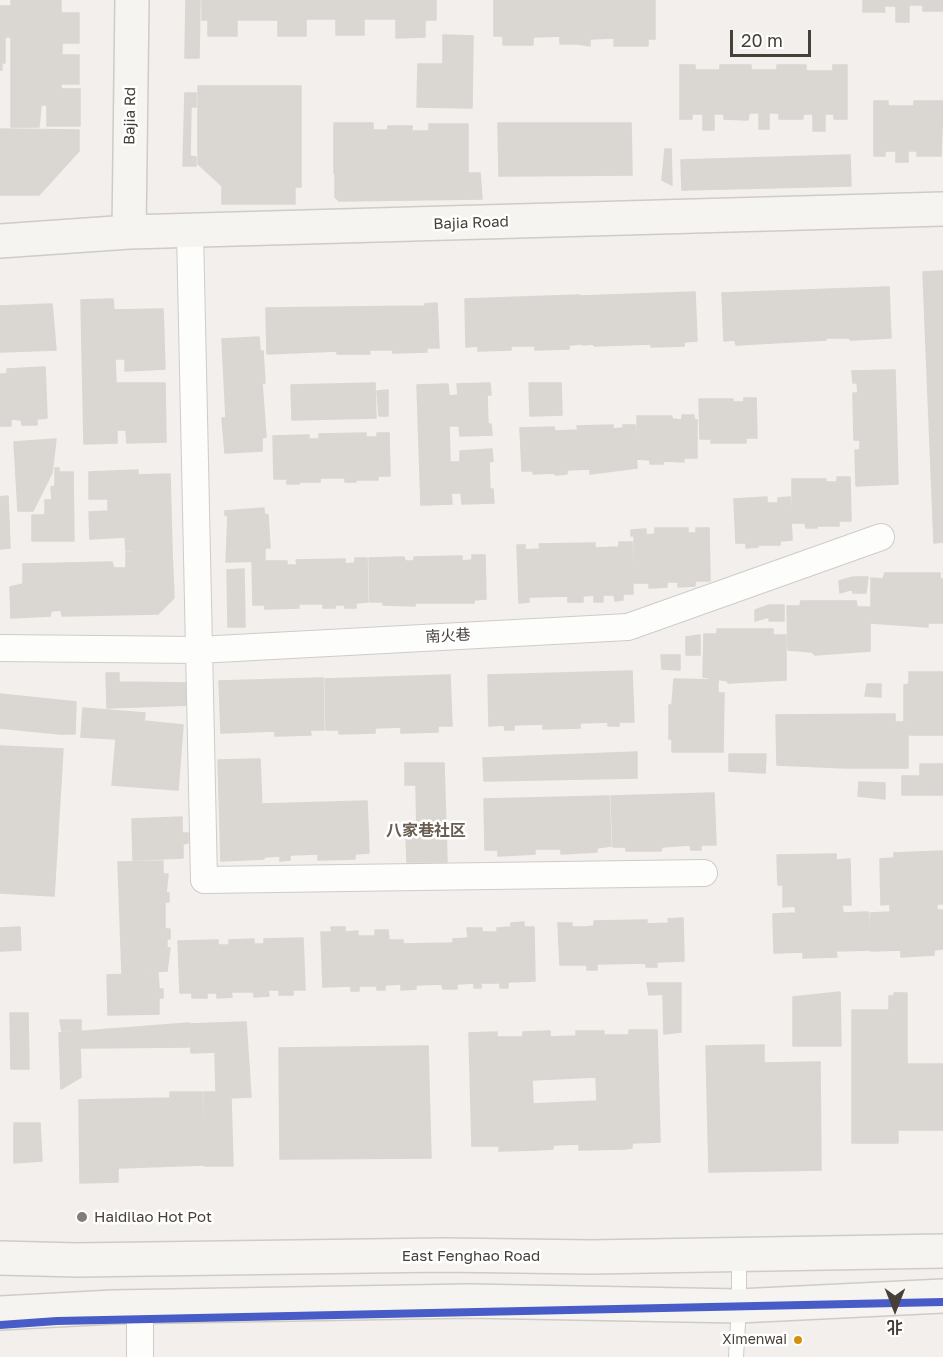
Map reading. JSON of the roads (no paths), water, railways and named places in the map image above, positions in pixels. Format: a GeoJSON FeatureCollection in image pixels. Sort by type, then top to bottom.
{"type":"FeatureCollection","features":[{"type":"Feature","properties":{"kind":"main road","name":"Bajia Rd"},"geometry":{"type":"LineString","coordinates":[[129,232],[132,0]]}},
{"type":"Feature","properties":{"kind":"main road","name":"Bajia Road"},"geometry":{"type":"LineString","coordinates":[[0,241],[129,232],[943,209]]}},
{"type":"Feature","properties":{"kind":"main road","name":"East Fenghao Road"},"geometry":{"type":"LineString","coordinates":[[0,1258],[77,1260],[443,1255],[591,1257],[943,1251]]}},
{"type":"Feature","properties":{"kind":"main road"},"geometry":{"type":"LineString","coordinates":[[0,1313],[141,1307],[469,1301],[739,1306],[943,1296]]}},
{"type":"Feature","properties":{"kind":"street"},"geometry":{"type":"LineString","coordinates":[[190,231],[204,880],[704,873]]}},
{"type":"Feature","properties":{"kind":"street","name":"南火巷"},"geometry":{"type":"LineString","coordinates":[[0,648],[198,650],[628,627],[881,537]]}},
{"type":"Feature","properties":{"kind":"street"},"geometry":{"type":"LineString","coordinates":[[140,1357],[141,1307]]}},
{"type":"Feature","properties":{"kind":"lane"},"geometry":{"type":"LineString","coordinates":[[736,1357],[739,1255]]}},
{"type":"Feature","properties":{"kind":"place","name":"Haidilao Hot Pot"},"geometry":{"type":"Point","coordinates":[82,1217]}},
{"type":"Feature","properties":{"kind":"place","name":"Ximenwai"},"geometry":{"type":"Point","coordinates":[798,1340]}},
{"type":"Feature","properties":{"kind":"district","name":"八家巷社区"},"geometry":{"type":"Point","coordinates":[426,831]}}]}
